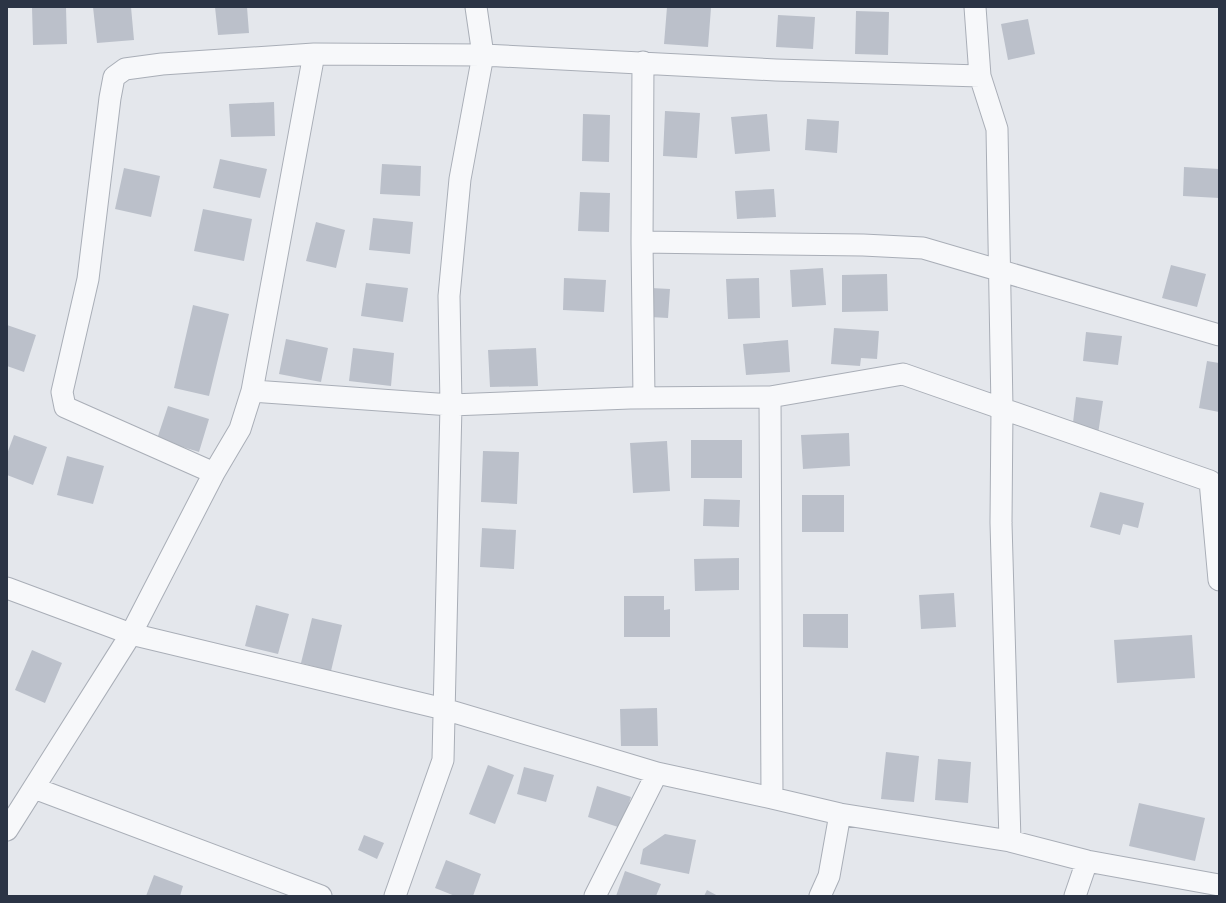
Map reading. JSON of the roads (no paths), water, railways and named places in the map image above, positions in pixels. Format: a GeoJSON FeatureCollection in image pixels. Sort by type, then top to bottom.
{"type":"FeatureCollection","features":[{"type":"Feature","properties":{"kind":"street"},"geometry":{"type":"LineString","coordinates":[[395,896],[443,760],[451,405],[449,296],[460,180],[483,55],[476,7]]}},
{"type":"Feature","properties":{"kind":"street"},"geometry":{"type":"LineString","coordinates":[[975,7],[980,76],[997,129],[1002,408],[1000,523],[1010,841]]}},
{"type":"Feature","properties":{"kind":"street"},"geometry":{"type":"LineString","coordinates":[[10,818],[34,788],[131,634],[214,473],[240,429],[252,390],[314,54]]}},
{"type":"Feature","properties":{"kind":"street"},"geometry":{"type":"LineString","coordinates":[[214,473],[65,407],[62,392],[88,278],[110,98],[114,77],[125,69],[162,64],[314,54],[483,55],[776,70],[980,76]]}},
{"type":"Feature","properties":{"kind":"street"},"geometry":{"type":"LineString","coordinates":[[643,62],[642,242],[644,398]]}},
{"type":"Feature","properties":{"kind":"street"},"geometry":{"type":"LineString","coordinates":[[642,242],[855,245],[923,248],[1219,335]]}},
{"type":"Feature","properties":{"kind":"street"},"geometry":{"type":"LineString","coordinates":[[252,390],[451,405],[644,398],[770,397],[904,374],[1210,481],[1219,580]]}},
{"type":"Feature","properties":{"kind":"street"},"geometry":{"type":"LineString","coordinates":[[770,397],[772,798]]}},
{"type":"Feature","properties":{"kind":"street"},"geometry":{"type":"LineString","coordinates":[[7,588],[131,634],[444,709],[657,773],[840,814],[1010,841],[1087,861],[1219,885]]}},
{"type":"Feature","properties":{"kind":"street"},"geometry":{"type":"LineString","coordinates":[[595,896],[657,773]]}},
{"type":"Feature","properties":{"kind":"street"},"geometry":{"type":"LineString","coordinates":[[34,788],[321,896]]}},
{"type":"Feature","properties":{"kind":"street"},"geometry":{"type":"LineString","coordinates":[[820,896],[829,876],[840,814]]}},
{"type":"Feature","properties":{"kind":"street"},"geometry":{"type":"LineString","coordinates":[[1075,896],[1087,861]]}}]}
